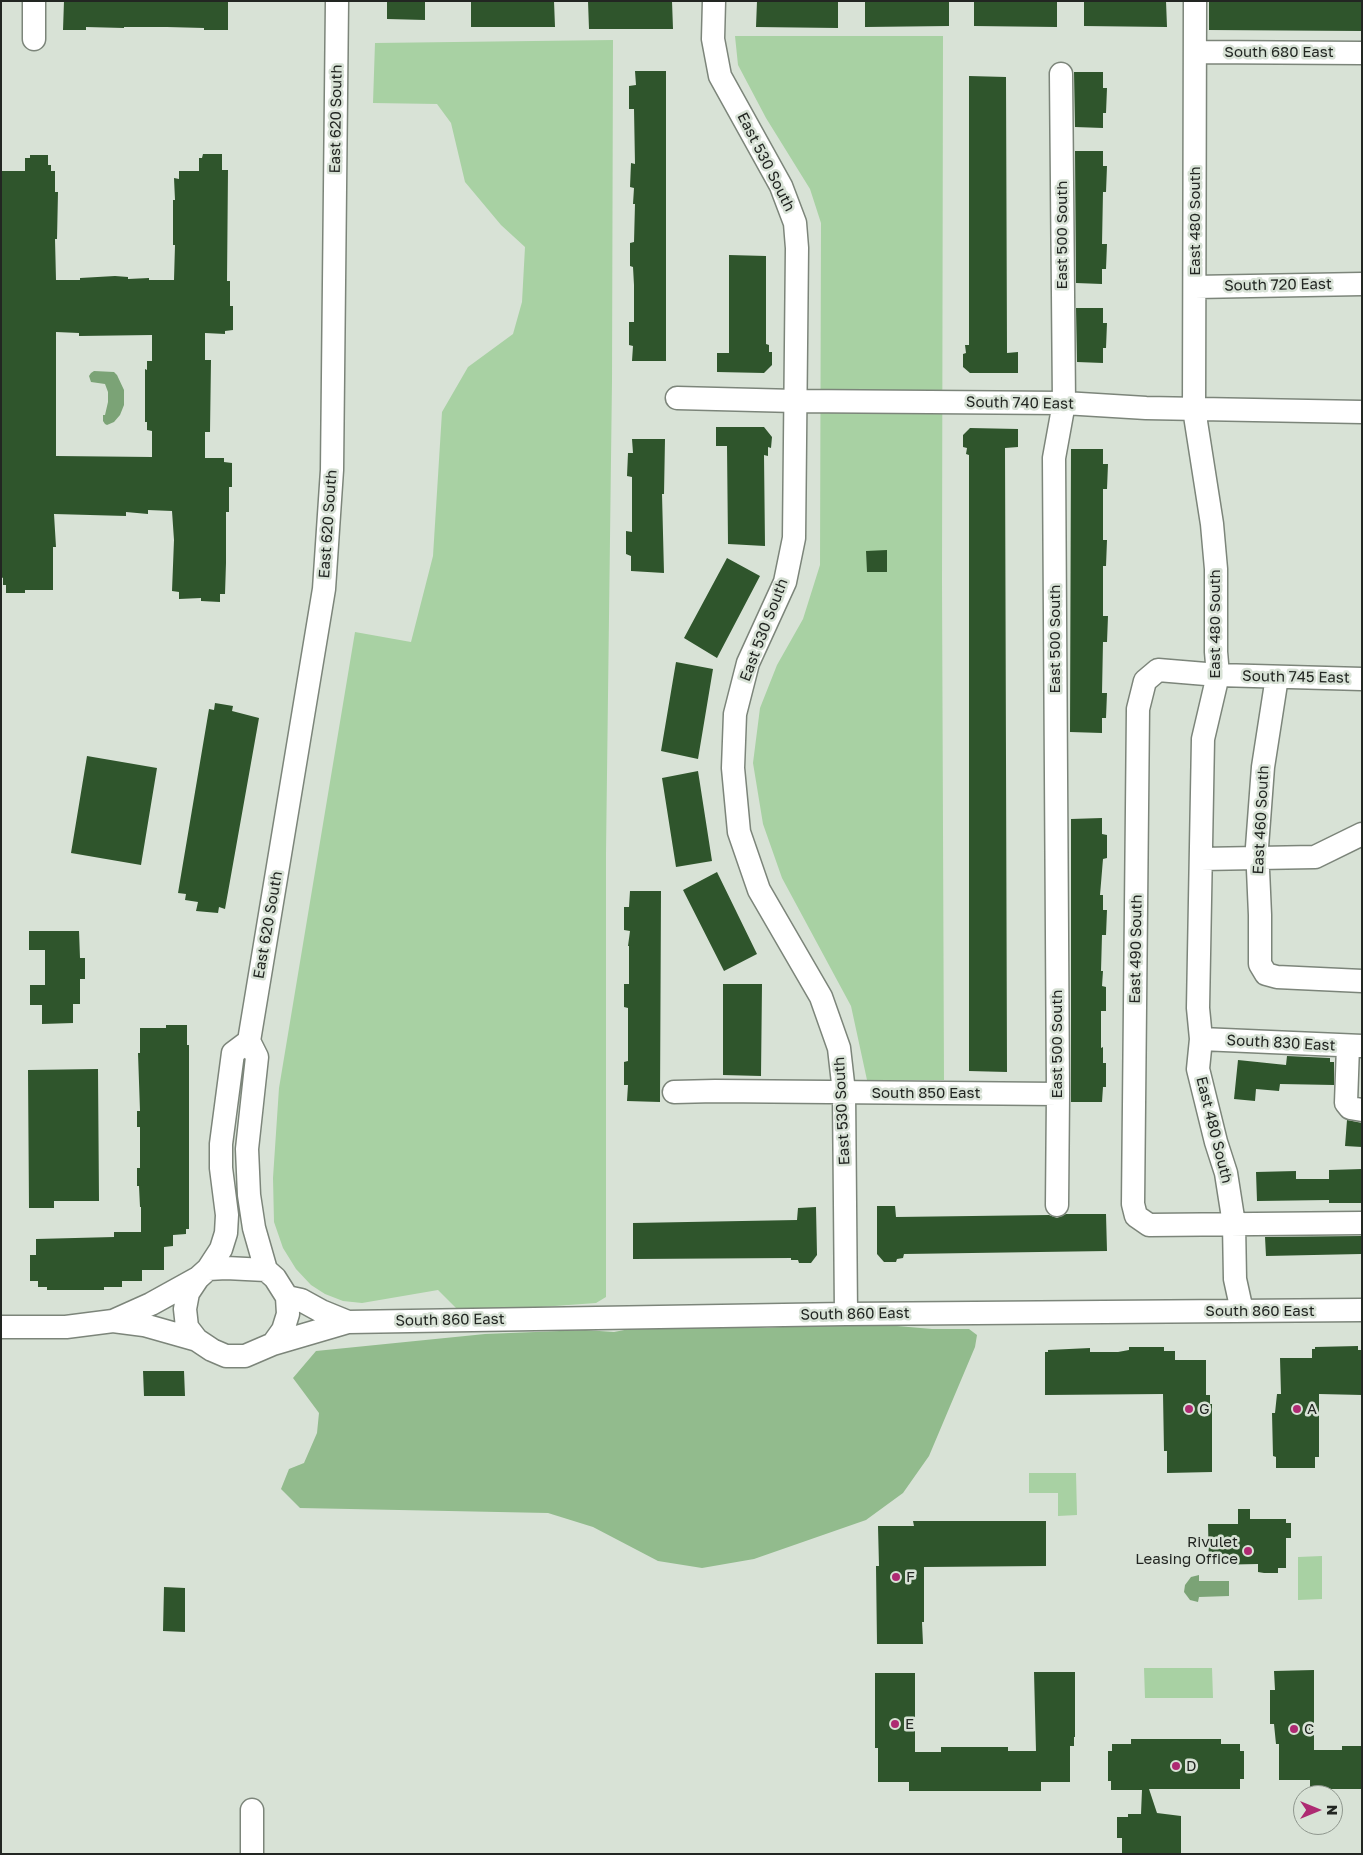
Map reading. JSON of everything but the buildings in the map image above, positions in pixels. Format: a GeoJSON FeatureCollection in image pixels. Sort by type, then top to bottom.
{"type":"FeatureCollection","features":[{"type":"Feature","properties":{"kind":"street"},"geometry":{"type":"LineString","coordinates":[[34,1],[34,39]]}},
{"type":"Feature","properties":{"kind":"street","name":"East 620 South"},"geometry":{"type":"LineString","coordinates":[[266,1270],[254,1228],[249,1195],[247,1149],[257,1057],[249,1041],[324,589],[332,470],[337,1]]}},
{"type":"Feature","properties":{"kind":"street","name":"East 530 South"},"geometry":{"type":"LineString","coordinates":[[714,1],[713,39],[720,76],[781,186],[795,223],[797,248],[794,538],[784,582],[748,663],[735,714],[733,768],[739,832],[759,890],[821,997],[839,1048],[844,1092],[846,1314]]}},
{"type":"Feature","properties":{"kind":"street","name":"East 480 South"},"geometry":{"type":"LineString","coordinates":[[1195,1],[1194,409],[1212,524],[1216,569],[1216,652],[1218,675],[1203,739],[1198,1008],[1201,1039],[1198,1069],[1216,1142],[1226,1172],[1234,1224],[1235,1279],[1242,1311]]}},
{"type":"Feature","properties":{"kind":"street","name":"South 680 East"},"geometry":{"type":"LineString","coordinates":[[1196,52],[1362,53]]}},
{"type":"Feature","properties":{"kind":"street","name":"East 500 South"},"geometry":{"type":"LineString","coordinates":[[1056,1205],[1058,1094],[1054,458],[1064,403],[1061,74]]}},
{"type":"Feature","properties":{"kind":"street","name":"South 720 East"},"geometry":{"type":"LineString","coordinates":[[1194,287],[1362,284]]}},
{"type":"Feature","properties":{"kind":"street","name":"South 740 East"},"geometry":{"type":"LineString","coordinates":[[677,398],[1064,403],[1194,409],[1362,412]]}},
{"type":"Feature","properties":{"kind":"street","name":"South 745 East"},"geometry":{"type":"LineString","coordinates":[[1145,681],[1158,670],[1218,675],[1362,678]]}},
{"type":"Feature","properties":{"kind":"street","name":"East 460 South"},"geometry":{"type":"LineString","coordinates":[[1277,676],[1263,767],[1257,858],[1260,964],[1266,974],[1277,977],[1362,981]]}},
{"type":"Feature","properties":{"kind":"street","name":"East 490 South"},"geometry":{"type":"LineString","coordinates":[[1145,681],[1138,709],[1133,1204],[1136,1216],[1149,1225],[1234,1224]]}},
{"type":"Feature","properties":{"kind":"street"},"geometry":{"type":"LineString","coordinates":[[1201,858],[1315,857],[1362,834]]}},
{"type":"Feature","properties":{"kind":"street","name":"South 830 East"},"geometry":{"type":"LineString","coordinates":[[1201,1039],[1355,1046]]}},
{"type":"Feature","properties":{"kind":"street"},"geometry":{"type":"LineString","coordinates":[[197,1340],[187,1326],[185,1309],[188,1293],[221,1249],[226,1232],[228,1215],[221,1168],[221,1144],[233,1053],[249,1041]]}},
{"type":"Feature","properties":{"kind":"street"},"geometry":{"type":"LineString","coordinates":[[1355,1046],[1346,1103],[1356,1109]]}},
{"type":"Feature","properties":{"kind":"street","name":"South 850 East"},"geometry":{"type":"LineString","coordinates":[[674,1092],[1058,1094]]}},
{"type":"Feature","properties":{"kind":"street"},"geometry":{"type":"LineString","coordinates":[[1234,1224],[1362,1223]]}},
{"type":"Feature","properties":{"kind":"street"},"geometry":{"type":"LineString","coordinates":[[1,1327],[66,1327],[113,1321],[151,1304],[203,1273],[241,1268],[266,1270],[275,1278],[287,1297],[288,1314],[283,1330],[274,1344],[260,1351],[236,1357],[226,1356],[212,1350],[197,1340],[144,1325],[113,1321]]}},
{"type":"Feature","properties":{"kind":"street","name":"South 860 East"},"geometry":{"type":"LineString","coordinates":[[287,1297],[301,1300],[320,1311],[348,1322]]}},
{"type":"Feature","properties":{"kind":"street","name":"South 860 East"},"geometry":{"type":"LineString","coordinates":[[274,1344],[348,1322],[846,1314],[1362,1310]]}},
{"type":"Feature","properties":{"kind":"street"},"geometry":{"type":"LineString","coordinates":[[252,1810],[252,1854]]}},
{"type":"Feature","properties":{"kind":"shaded area"},"geometry":{"type":"Polygon","coordinates":[[[735,36],[943,36],[942,581],[944,1080],[867,1080],[851,1006],[782,878],[763,824],[753,763],[760,708],[777,665],[803,619],[820,565],[821,223],[810,189],[766,118],[738,65],[735,36]]]}},
{"type":"Feature","properties":{"kind":"shaded area"},"geometry":{"type":"Polygon","coordinates":[[[613,40],[612,381],[606,853],[606,1297],[596,1303],[514,1309],[456,1308],[438,1290],[362,1303],[343,1301],[325,1294],[311,1285],[296,1269],[283,1248],[274,1222],[273,1178],[279,1088],[355,632],[411,642],[433,556],[442,412],[468,367],[513,334],[522,302],[525,247],[501,225],[465,182],[451,123],[437,104],[373,103],[375,43],[613,40]]]}},
{"type":"Feature","properties":{"kind":"shaded area"},"geometry":{"type":"Polygon","coordinates":[[[94,371],[114,372],[124,390],[124,405],[120,415],[114,422],[107,425],[103,421],[103,415],[105,415],[108,402],[108,392],[105,384],[91,382],[89,376],[94,371]]]}},
{"type":"Feature","properties":{"kind":"shaded area"},"geometry":{"type":"Polygon","coordinates":[[[820,1324],[874,1324],[932,1329],[969,1329],[977,1335],[975,1347],[929,1456],[903,1493],[866,1520],[754,1559],[702,1568],[658,1561],[593,1527],[548,1513],[300,1508],[281,1489],[289,1469],[304,1463],[317,1433],[319,1413],[293,1378],[316,1351],[485,1334],[585,1330],[614,1332],[645,1326],[722,1325],[767,1328],[820,1324]]]}},
{"type":"Feature","properties":{"kind":"shaded area"},"geometry":{"type":"Polygon","coordinates":[[[1029,1473],[1076,1473],[1077,1515],[1058,1516],[1058,1493],[1029,1493],[1029,1473]]]}},
{"type":"Feature","properties":{"kind":"shaded area"},"geometry":{"type":"Polygon","coordinates":[[[1322,1556],[1322,1599],[1298,1600],[1298,1557],[1322,1556]]]}},
{"type":"Feature","properties":{"kind":"shaded area"},"geometry":{"type":"Polygon","coordinates":[[[1199,1575],[1199,1581],[1229,1581],[1229,1596],[1199,1597],[1198,1602],[1190,1600],[1184,1592],[1185,1585],[1191,1577],[1199,1575]]]}},
{"type":"Feature","properties":{"kind":"shaded area"},"geometry":{"type":"Polygon","coordinates":[[[1144,1668],[1212,1668],[1213,1698],[1145,1698],[1144,1668]]]}},
{"type":"Feature","properties":{"kind":"place","name":"G"},"geometry":{"type":"Point","coordinates":[1189,1409]}},
{"type":"Feature","properties":{"kind":"place","name":"A"},"geometry":{"type":"Point","coordinates":[1297,1409]}},
{"type":"Feature","properties":{"kind":"place","name":"Rivulet Leasing Office"},"geometry":{"type":"Point","coordinates":[1248,1551]}},
{"type":"Feature","properties":{"kind":"place","name":"F"},"geometry":{"type":"Point","coordinates":[896,1577]}},
{"type":"Feature","properties":{"kind":"place","name":"E"},"geometry":{"type":"Point","coordinates":[895,1724]}},
{"type":"Feature","properties":{"kind":"place","name":"C"},"geometry":{"type":"Point","coordinates":[1294,1729]}},
{"type":"Feature","properties":{"kind":"place","name":"D"},"geometry":{"type":"Point","coordinates":[1176,1766]}}]}
